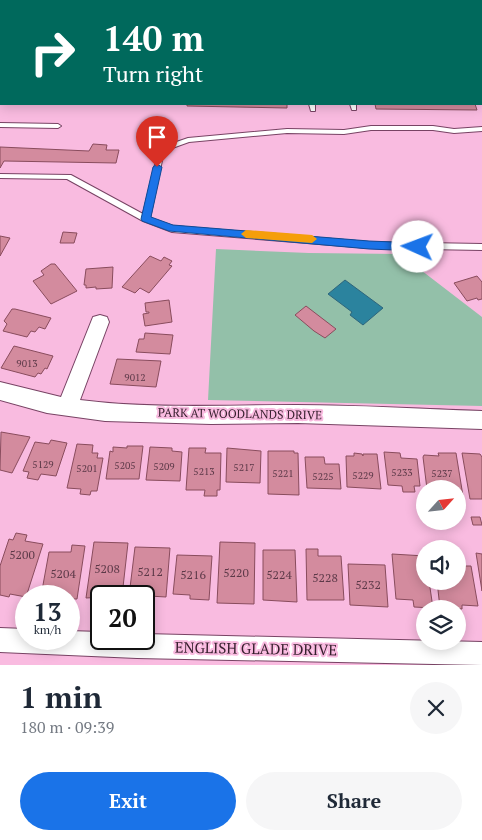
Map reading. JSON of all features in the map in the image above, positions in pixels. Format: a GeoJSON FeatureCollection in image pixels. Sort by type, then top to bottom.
{"type":"FeatureCollection","features":[{"type":"Feature","properties":{"kind":"street"},"geometry":{"type":"LineString","coordinates":[[67,407],[100,322]]}},
{"type":"Feature","properties":{"kind":"street","name":"PARK AT WOODLANDS DRIVE"},"geometry":{"type":"LineString","coordinates":[[0,391],[67,407],[105,412],[202,415],[298,414],[482,420]]}},
{"type":"Feature","properties":{"kind":"street","name":"ENGLISH GLADE DRIVE"},"geometry":{"type":"LineString","coordinates":[[0,640],[384,658],[482,655]]}},
{"type":"Feature","properties":{"kind":"lane"},"geometry":{"type":"LineString","coordinates":[[0,125],[58,126]]}},
{"type":"Feature","properties":{"kind":"lane"},"geometry":{"type":"LineString","coordinates":[[146,219],[161,150],[188,140],[287,131],[344,132],[371,128],[433,128],[454,131],[482,129]]}},
{"type":"Feature","properties":{"kind":"lane"},"geometry":{"type":"LineString","coordinates":[[0,176],[68,177],[146,219],[172,229],[369,245],[482,247]]}},
{"type":"Feature","properties":{"kind":"green space"},"geometry":{"type":"Polygon","coordinates":[[[216,249],[400,254],[482,317],[482,406],[208,400],[216,249]]]}},
{"type":"Feature","properties":{"kind":"water"},"geometry":{"type":"Polygon","coordinates":[[[345,280],[383,308],[363,325],[350,315],[352,312],[328,294],[345,280]]]}},
{"type":"Feature","properties":{"kind":"building"},"geometry":{"type":"Polygon","coordinates":[[[287,105],[287,108],[187,106],[287,105]]]}},
{"type":"Feature","properties":{"kind":"building"},"geometry":{"type":"Polygon","coordinates":[[[375,105],[475,105],[477,110],[376,109],[375,105]]]}},
{"type":"Feature","properties":{"kind":"building"},"geometry":{"type":"Polygon","coordinates":[[[93,144],[107,145],[106,150],[119,150],[116,163],[4,161],[0,168],[0,147],[89,151],[93,144]]]}},
{"type":"Feature","properties":{"kind":"building"},"geometry":{"type":"Polygon","coordinates":[[[63,232],[77,233],[74,243],[60,243],[63,232]]]}},
{"type":"Feature","properties":{"kind":"building"},"geometry":{"type":"Polygon","coordinates":[[[0,236],[10,238],[0,256],[0,236]]]}},
{"type":"Feature","properties":{"kind":"building"},"geometry":{"type":"Polygon","coordinates":[[[150,256],[161,261],[164,257],[172,261],[169,265],[172,266],[149,293],[140,288],[135,293],[122,287],[150,256]]]}},
{"type":"Feature","properties":{"kind":"building"},"geometry":{"type":"Polygon","coordinates":[[[51,264],[55,264],[77,291],[51,304],[33,281],[44,275],[41,271],[51,264]]]}},
{"type":"Feature","properties":{"kind":"building"},"geometry":{"type":"Polygon","coordinates":[[[113,267],[112,288],[86,288],[86,285],[84,285],[86,269],[113,267]]]}},
{"type":"Feature","properties":{"kind":"building"},"geometry":{"type":"Polygon","coordinates":[[[477,276],[482,282],[482,299],[478,300],[477,298],[467,301],[454,283],[477,276]]]}},
{"type":"Feature","properties":{"kind":"building"},"geometry":{"type":"Polygon","coordinates":[[[169,300],[172,322],[145,326],[143,314],[149,312],[146,312],[145,303],[169,300]]]}},
{"type":"Feature","properties":{"kind":"building"},"geometry":{"type":"Polygon","coordinates":[[[306,306],[336,329],[325,338],[314,331],[295,315],[306,306]]]}},
{"type":"Feature","properties":{"kind":"building"},"geometry":{"type":"Polygon","coordinates":[[[12,309],[51,318],[45,329],[39,327],[35,332],[31,331],[27,337],[3,331],[7,324],[4,321],[12,309]]]}},
{"type":"Feature","properties":{"kind":"building"},"geometry":{"type":"Polygon","coordinates":[[[145,333],[173,335],[170,354],[136,352],[139,339],[144,339],[145,333]]]}},
{"type":"Feature","properties":{"kind":"building"},"geometry":{"type":"Polygon","coordinates":[[[14,346],[53,356],[47,369],[45,368],[41,374],[38,373],[35,377],[1,368],[14,346]]]}},
{"type":"Feature","properties":{"kind":"building"},"geometry":{"type":"Polygon","coordinates":[[[117,359],[161,361],[156,387],[110,384],[117,359]]]}},
{"type":"Feature","properties":{"kind":"building"},"geometry":{"type":"Polygon","coordinates":[[[1,432],[30,437],[12,473],[0,470],[1,432]]]}},
{"type":"Feature","properties":{"kind":"building"},"geometry":{"type":"Polygon","coordinates":[[[51,440],[67,443],[56,476],[41,474],[38,480],[27,478],[29,472],[23,471],[35,442],[49,444],[51,440]]]}},
{"type":"Feature","properties":{"kind":"building"},"geometry":{"type":"Polygon","coordinates":[[[77,444],[93,445],[92,453],[98,453],[97,458],[103,458],[97,491],[91,491],[90,495],[80,494],[81,489],[67,488],[77,444]]]}},
{"type":"Feature","properties":{"kind":"building"},"geometry":{"type":"Polygon","coordinates":[[[127,446],[143,446],[139,479],[106,479],[110,451],[113,452],[113,447],[127,448],[127,446]]]}},
{"type":"Feature","properties":{"kind":"building"},"geometry":{"type":"Polygon","coordinates":[[[150,447],[172,448],[172,451],[182,452],[180,481],[146,480],[150,447]]]}},
{"type":"Feature","properties":{"kind":"building"},"geometry":{"type":"Polygon","coordinates":[[[189,448],[206,448],[205,453],[221,453],[220,490],[217,490],[217,496],[204,496],[205,490],[186,490],[189,448]]]}},
{"type":"Feature","properties":{"kind":"building"},"geometry":{"type":"Polygon","coordinates":[[[227,448],[261,451],[260,483],[226,482],[227,448]]]}},
{"type":"Feature","properties":{"kind":"building"},"geometry":{"type":"Polygon","coordinates":[[[268,451],[294,451],[294,453],[298,453],[299,495],[268,494],[268,451]]]}},
{"type":"Feature","properties":{"kind":"building"},"geometry":{"type":"Polygon","coordinates":[[[384,452],[400,453],[401,458],[417,459],[419,480],[416,480],[415,492],[403,492],[402,486],[388,485],[384,452]]]}},
{"type":"Feature","properties":{"kind":"building"},"geometry":{"type":"Polygon","coordinates":[[[354,453],[362,454],[363,456],[363,454],[377,454],[381,489],[347,487],[346,456],[354,456],[354,453]]]}},
{"type":"Feature","properties":{"kind":"building"},"geometry":{"type":"Polygon","coordinates":[[[438,453],[456,453],[460,480],[426,480],[424,455],[439,456],[438,453]]]}},
{"type":"Feature","properties":{"kind":"building"},"geometry":{"type":"Polygon","coordinates":[[[462,453],[480,454],[482,457],[482,499],[470,499],[462,453]]]}},
{"type":"Feature","properties":{"kind":"building"},"geometry":{"type":"Polygon","coordinates":[[[305,457],[324,457],[325,464],[339,464],[341,489],[307,488],[305,457]]]}},
{"type":"Feature","properties":{"kind":"building"},"geometry":{"type":"Polygon","coordinates":[[[471,517],[480,517],[482,525],[473,525],[471,517]]]}},
{"type":"Feature","properties":{"kind":"building"},"geometry":{"type":"Polygon","coordinates":[[[16,533],[27,535],[25,541],[43,544],[30,585],[15,585],[15,595],[10,594],[9,597],[0,595],[0,566],[9,539],[13,540],[16,533]]]}},
{"type":"Feature","properties":{"kind":"building"},"geometry":{"type":"Polygon","coordinates":[[[94,542],[128,543],[123,585],[90,585],[90,598],[86,598],[94,542]]]}},
{"type":"Feature","properties":{"kind":"building"},"geometry":{"type":"Polygon","coordinates":[[[220,542],[255,543],[254,604],[217,603],[220,542]]]}},
{"type":"Feature","properties":{"kind":"building"},"geometry":{"type":"Polygon","coordinates":[[[72,545],[85,546],[79,585],[43,585],[49,552],[71,552],[72,545]]]}},
{"type":"Feature","properties":{"kind":"building"},"geometry":{"type":"Polygon","coordinates":[[[135,547],[170,548],[166,597],[155,596],[155,585],[130,585],[135,547]]]}},
{"type":"Feature","properties":{"kind":"building"},"geometry":{"type":"Polygon","coordinates":[[[306,549],[318,549],[318,556],[341,556],[344,600],[307,600],[306,549]]]}},
{"type":"Feature","properties":{"kind":"building"},"geometry":{"type":"Polygon","coordinates":[[[263,550],[295,550],[297,602],[263,600],[263,550]]]}},
{"type":"Feature","properties":{"kind":"building"},"geometry":{"type":"Polygon","coordinates":[[[476,553],[482,554],[482,591],[476,553]]]}},
{"type":"Feature","properties":{"kind":"building"},"geometry":{"type":"Polygon","coordinates":[[[392,554],[416,555],[416,590],[430,590],[432,600],[416,600],[416,607],[414,607],[413,600],[396,599],[392,554]]]}},
{"type":"Feature","properties":{"kind":"building"},"geometry":{"type":"Polygon","coordinates":[[[177,555],[212,556],[209,600],[190,599],[190,595],[173,594],[177,555]]]}},
{"type":"Feature","properties":{"kind":"building"},"geometry":{"type":"Polygon","coordinates":[[[348,564],[385,565],[388,607],[350,605],[348,564]]]}},
{"type":"Feature","properties":{"kind":"building"},"geometry":{"type":"Polygon","coordinates":[[[466,566],[471,566],[478,606],[466,605],[466,600],[439,600],[438,590],[466,590],[466,566]]]}},
{"type":"Feature","properties":{"kind":"slow traffic"},"geometry":{"type":"LineString","coordinates":[[246,234],[312,239]]}},
{"type":"Feature","properties":{"kind":"route"},"geometry":{"type":"LineString","coordinates":[[157,167],[146,219],[172,229],[302,238],[369,245],[418,247]]}}]}
